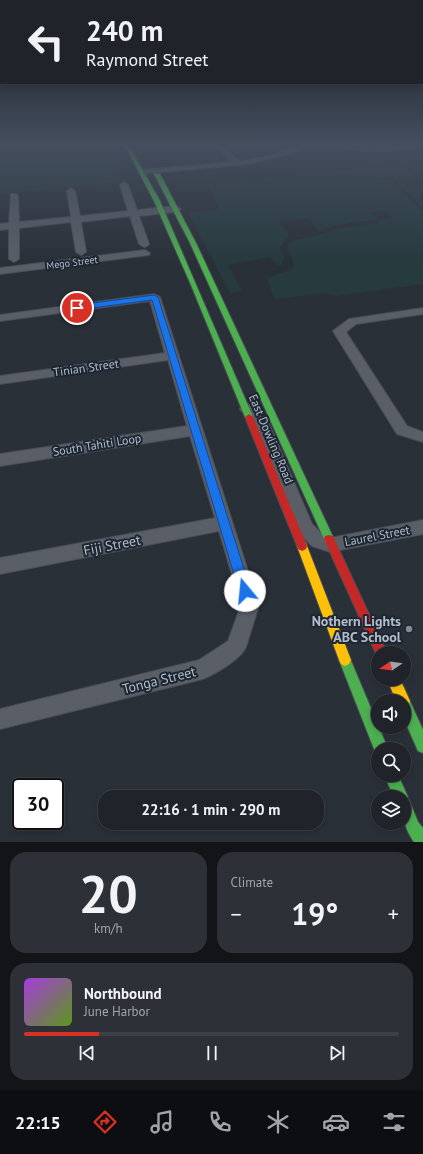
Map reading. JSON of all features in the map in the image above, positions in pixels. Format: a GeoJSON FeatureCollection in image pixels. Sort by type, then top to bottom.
{"type":"FeatureCollection","features":[{"type":"Feature","properties":{"kind":"main road","name":"East Dowling Road"},"geometry":{"type":"LineString","coordinates":[[148,183],[194,285],[306,556],[357,691],[378,742]]}},
{"type":"Feature","properties":{"kind":"main road","name":"East Dowling Road"},"geometry":{"type":"LineString","coordinates":[[162,183],[193,243],[330,545],[378,646]]}},
{"type":"Feature","properties":{"kind":"main road"},"geometry":{"type":"LineString","coordinates":[[411,720],[423,746]]}},
{"type":"Feature","properties":{"kind":"main road"},"geometry":{"type":"LineString","coordinates":[[411,822],[423,842]]}},
{"type":"Feature","properties":{"kind":"street"},"geometry":{"type":"LineString","coordinates":[[124,185],[134,213]]}},
{"type":"Feature","properties":{"kind":"street"},"geometry":{"type":"LineString","coordinates":[[71,191],[81,252]]}},
{"type":"Feature","properties":{"kind":"street"},"geometry":{"type":"LineString","coordinates":[[14,196],[14,260]]}},
{"type":"Feature","properties":{"kind":"street"},"geometry":{"type":"LineString","coordinates":[[0,227],[176,209]]}},
{"type":"Feature","properties":{"kind":"street","name":"Mego Street"},"geometry":{"type":"LineString","coordinates":[[0,271],[144,249],[134,213]]}},
{"type":"Feature","properties":{"kind":"street","name":"Tonga Street"},"geometry":{"type":"LineString","coordinates":[[0,318],[154,297],[250,605],[236,647],[203,668],[0,719]]}},
{"type":"Feature","properties":{"kind":"street"},"geometry":{"type":"LineString","coordinates":[[423,311],[353,322],[339,331],[402,430],[423,437]]}},
{"type":"Feature","properties":{"kind":"street","name":"Tinian Street"},"geometry":{"type":"LineString","coordinates":[[0,380],[172,356]]}},
{"type":"Feature","properties":{"kind":"street"},"geometry":{"type":"LineString","coordinates":[[244,407],[262,424],[305,528],[318,541],[330,545]]}},
{"type":"Feature","properties":{"kind":"street","name":"South Tahiti Loop"},"geometry":{"type":"LineString","coordinates":[[0,460],[195,430]]}},
{"type":"Feature","properties":{"kind":"street","name":"Fiji Street"},"geometry":{"type":"LineString","coordinates":[[0,566],[224,523]]}},
{"type":"Feature","properties":{"kind":"street","name":"Laurel Street"},"geometry":{"type":"LineString","coordinates":[[330,545],[423,527]]}},
{"type":"Feature","properties":{"kind":"green space"},"geometry":{"type":"Polygon","coordinates":[[[0,183],[106,183],[0,194],[0,183]]]}},
{"type":"Feature","properties":{"kind":"green space"},"geometry":{"type":"Polygon","coordinates":[[[207,183],[392,183],[423,212],[423,284],[335,296],[326,293],[277,299],[273,295],[267,278],[292,269],[294,264],[287,248],[291,241],[335,229],[379,223],[379,220],[392,218],[384,211],[371,213],[378,219],[332,226],[319,232],[308,218],[279,221],[289,235],[280,248],[284,257],[282,265],[277,265],[270,257],[228,265],[242,291],[230,293],[188,213],[219,209],[207,183]]]}},
{"type":"Feature","properties":{"kind":"green space"},"geometry":{"type":"Polygon","coordinates":[[[399,183],[423,189],[419,201],[423,202],[423,208],[399,183]]]}},
{"type":"Feature","properties":{"kind":"traffic: fast"},"geometry":{"type":"LineString","coordinates":[[147,183],[157,201],[194,285],[249,417]]}},
{"type":"Feature","properties":{"kind":"traffic: fast"},"geometry":{"type":"LineString","coordinates":[[162,183],[193,243],[329,539]]}},
{"type":"Feature","properties":{"kind":"traffic: fast"},"geometry":{"type":"LineString","coordinates":[[345,660],[378,742]]}},
{"type":"Feature","properties":{"kind":"traffic: fast"},"geometry":{"type":"LineString","coordinates":[[411,719],[423,746]]}},
{"type":"Feature","properties":{"kind":"traffic: fast"},"geometry":{"type":"LineString","coordinates":[[394,782],[398,790]]}},
{"type":"Feature","properties":{"kind":"traffic: fast"},"geometry":{"type":"LineString","coordinates":[[411,822],[423,841]]}},
{"type":"Feature","properties":{"kind":"traffic: slow"},"geometry":{"type":"LineString","coordinates":[[302,546],[345,660]]}},
{"type":"Feature","properties":{"kind":"traffic: slow"},"geometry":{"type":"LineString","coordinates":[[396,686],[400,694]]}},
{"type":"Feature","properties":{"kind":"traffic: jam"},"geometry":{"type":"LineString","coordinates":[[249,417],[302,546]]}},
{"type":"Feature","properties":{"kind":"traffic: jam"},"geometry":{"type":"LineString","coordinates":[[329,539],[378,646]]}},
{"type":"Feature","properties":{"kind":"place","name":"Nothern Lights ABC School"},"geometry":{"type":"Point","coordinates":[409,629]}},
{"type":"Feature","properties":{"kind":"route"},"geometry":{"type":"LineString","coordinates":[[77,308],[154,297],[245,591]]}}]}
